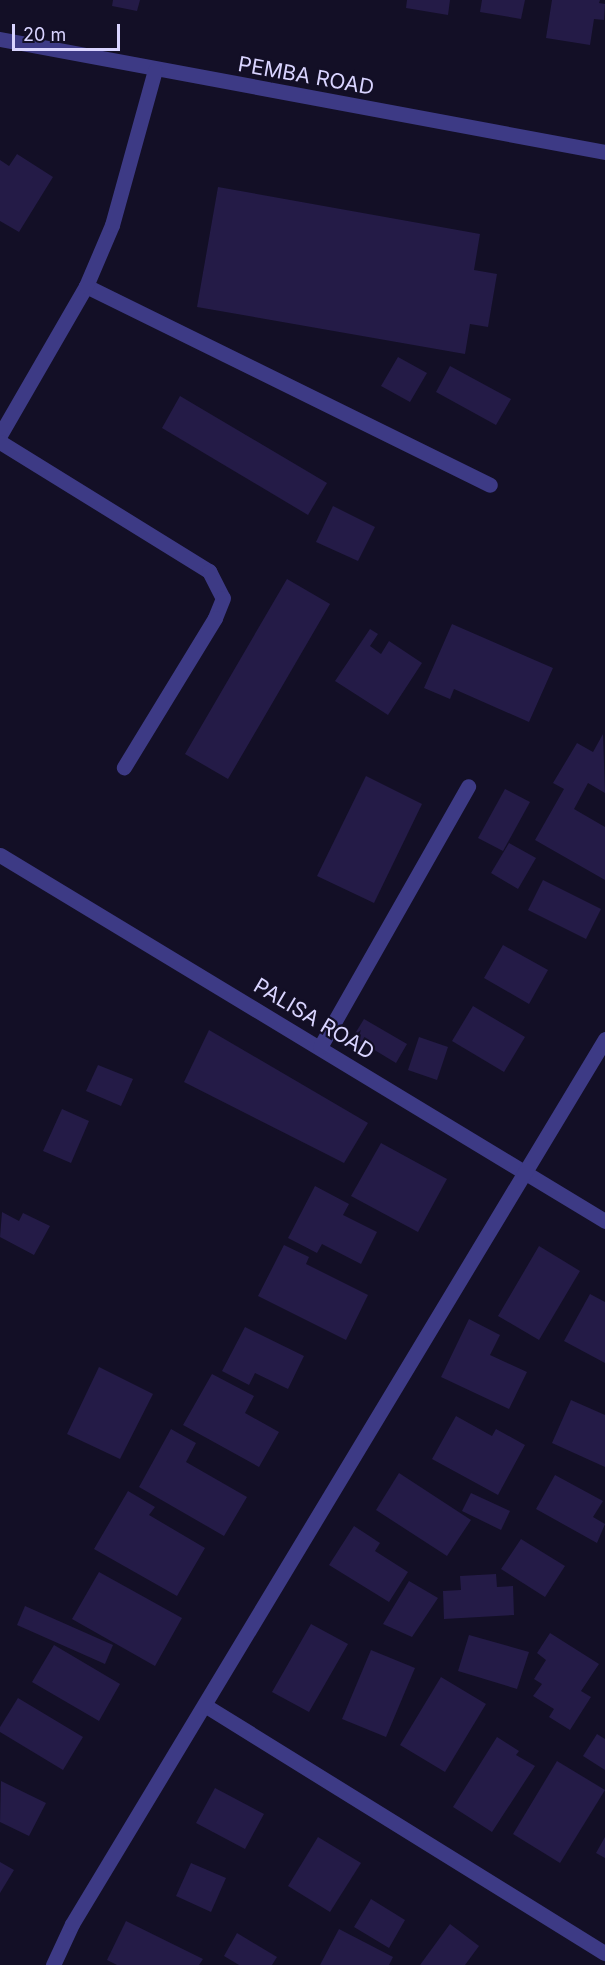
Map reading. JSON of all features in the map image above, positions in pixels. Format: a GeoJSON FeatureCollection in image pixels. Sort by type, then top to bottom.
{"type":"FeatureCollection","features":[{"type":"Feature","properties":{"kind":"street","name":"PEMBA ROAD"},"geometry":{"type":"LineString","coordinates":[[0,39],[155,70],[605,152]]}},
{"type":"Feature","properties":{"kind":"street"},"geometry":{"type":"LineString","coordinates":[[0,435],[86,286],[112,225],[155,70]]}},
{"type":"Feature","properties":{"kind":"street"},"geometry":{"type":"LineString","coordinates":[[86,286],[490,485]]}},
{"type":"Feature","properties":{"kind":"street"},"geometry":{"type":"LineString","coordinates":[[0,441],[208,570],[223,598],[214,618],[124,767]]}},
{"type":"Feature","properties":{"kind":"street"},"geometry":{"type":"LineString","coordinates":[[320,1047],[468,786]]}},
{"type":"Feature","properties":{"kind":"street","name":"PALISA ROAD"},"geometry":{"type":"LineString","coordinates":[[0,855],[605,1221]]}},
{"type":"Feature","properties":{"kind":"street"},"geometry":{"type":"LineString","coordinates":[[52,1965],[72,1924],[206,1706],[605,1039]]}},
{"type":"Feature","properties":{"kind":"street"},"geometry":{"type":"LineString","coordinates":[[206,1706],[605,1953]]}},
{"type":"Feature","properties":{"kind":"building"},"geometry":{"type":"Polygon","coordinates":[[[113,0],[140,0],[137,11],[112,6],[113,0]]]}},
{"type":"Feature","properties":{"kind":"building"},"geometry":{"type":"Polygon","coordinates":[[[407,0],[450,0],[448,15],[406,8],[407,0]]]}},
{"type":"Feature","properties":{"kind":"building"},"geometry":{"type":"Polygon","coordinates":[[[482,0],[525,0],[521,19],[480,12],[482,0]]]}},
{"type":"Feature","properties":{"kind":"building"},"geometry":{"type":"Polygon","coordinates":[[[552,0],[600,0],[599,3],[605,4],[604,20],[594,19],[590,45],[546,38],[552,0]]]}},
{"type":"Feature","properties":{"kind":"building"},"geometry":{"type":"Polygon","coordinates":[[[17,154],[53,177],[19,232],[0,221],[0,160],[9,166],[17,154]]]}},
{"type":"Feature","properties":{"kind":"building"},"geometry":{"type":"Polygon","coordinates":[[[218,187],[480,234],[474,270],[497,274],[488,327],[470,324],[465,354],[197,307],[218,187]]]}},
{"type":"Feature","properties":{"kind":"building"},"geometry":{"type":"Polygon","coordinates":[[[398,357],[427,373],[410,402],[381,386],[398,357]]]}},
{"type":"Feature","properties":{"kind":"building"},"geometry":{"type":"Polygon","coordinates":[[[450,366],[511,399],[496,425],[436,392],[450,366]]]}},
{"type":"Feature","properties":{"kind":"building"},"geometry":{"type":"Polygon","coordinates":[[[180,396],[327,483],[308,515],[162,428],[180,396]]]}},
{"type":"Feature","properties":{"kind":"building"},"geometry":{"type":"Polygon","coordinates":[[[333,506],[375,527],[358,561],[316,542],[333,506]]]}},
{"type":"Feature","properties":{"kind":"building"},"geometry":{"type":"Polygon","coordinates":[[[287,579],[330,604],[228,779],[185,754],[287,579]]]}},
{"type":"Feature","properties":{"kind":"building"},"geometry":{"type":"Polygon","coordinates":[[[452,624],[553,668],[529,722],[454,689],[450,699],[424,688],[452,624]]]}},
{"type":"Feature","properties":{"kind":"building"},"geometry":{"type":"Polygon","coordinates":[[[370,629],[378,634],[370,646],[381,654],[389,641],[422,663],[388,715],[335,681],[370,629]]]}},
{"type":"Feature","properties":{"kind":"building"},"geometry":{"type":"Polygon","coordinates":[[[603,734],[605,793],[588,783],[574,809],[605,827],[605,880],[535,840],[564,789],[553,783],[577,743],[593,752],[603,734]]]}},
{"type":"Feature","properties":{"kind":"building"},"geometry":{"type":"Polygon","coordinates":[[[366,776],[422,804],[374,903],[317,876],[366,776]]]}},
{"type":"Feature","properties":{"kind":"building"},"geometry":{"type":"Polygon","coordinates":[[[505,789],[530,802],[503,851],[478,838],[505,789]]]}},
{"type":"Feature","properties":{"kind":"building"},"geometry":{"type":"Polygon","coordinates":[[[509,843],[536,858],[518,889],[491,873],[509,843]]]}},
{"type":"Feature","properties":{"kind":"building"},"geometry":{"type":"Polygon","coordinates":[[[543,880],[601,909],[586,939],[528,910],[543,880]]]}},
{"type":"Feature","properties":{"kind":"building"},"geometry":{"type":"Polygon","coordinates":[[[503,945],[548,970],[529,1004],[484,978],[503,945]]]}},
{"type":"Feature","properties":{"kind":"building"},"geometry":{"type":"Polygon","coordinates":[[[473,1006],[525,1037],[504,1072],[452,1041],[473,1006]]]}},
{"type":"Feature","properties":{"kind":"building"},"geometry":{"type":"Polygon","coordinates":[[[364,1019],[407,1044],[396,1063],[353,1037],[364,1019]]]}},
{"type":"Feature","properties":{"kind":"building"},"geometry":{"type":"Polygon","coordinates":[[[209,1030],[368,1123],[344,1163],[184,1082],[209,1030]]]}},
{"type":"Feature","properties":{"kind":"building"},"geometry":{"type":"Polygon","coordinates":[[[419,1037],[448,1047],[437,1080],[408,1070],[419,1037]]]}},
{"type":"Feature","properties":{"kind":"building"},"geometry":{"type":"Polygon","coordinates":[[[98,1065],[133,1079],[121,1106],[86,1091],[98,1065]]]}},
{"type":"Feature","properties":{"kind":"building"},"geometry":{"type":"Polygon","coordinates":[[[62,1109],[89,1121],[71,1163],[43,1151],[62,1109]]]}},
{"type":"Feature","properties":{"kind":"building"},"geometry":{"type":"Polygon","coordinates":[[[381,1143],[447,1179],[418,1232],[351,1196],[381,1143]]]}},
{"type":"Feature","properties":{"kind":"building"},"geometry":{"type":"Polygon","coordinates":[[[315,1186],[349,1204],[343,1215],[377,1232],[361,1264],[322,1244],[317,1253],[288,1238],[315,1186]]]}},
{"type":"Feature","properties":{"kind":"building"},"geometry":{"type":"Polygon","coordinates":[[[2,1212],[19,1221],[23,1213],[50,1226],[34,1255],[0,1237],[2,1212]]]}},
{"type":"Feature","properties":{"kind":"building"},"geometry":{"type":"Polygon","coordinates":[[[284,1245],[309,1257],[306,1264],[368,1295],[346,1340],[258,1296],[284,1245]]]}},
{"type":"Feature","properties":{"kind":"building"},"geometry":{"type":"Polygon","coordinates":[[[539,1246],[580,1271],[539,1340],[498,1316],[539,1246]]]}},
{"type":"Feature","properties":{"kind":"building"},"geometry":{"type":"Polygon","coordinates":[[[590,1294],[605,1302],[605,1363],[564,1341],[590,1294]]]}},
{"type":"Feature","properties":{"kind":"building"},"geometry":{"type":"Polygon","coordinates":[[[469,1319],[500,1335],[490,1355],[527,1372],[509,1409],[441,1377],[469,1319]]]}},
{"type":"Feature","properties":{"kind":"building"},"geometry":{"type":"Polygon","coordinates":[[[245,1327],[304,1356],[288,1389],[255,1373],[249,1385],[222,1371],[245,1327]]]}},
{"type":"Feature","properties":{"kind":"building"},"geometry":{"type":"Polygon","coordinates":[[[99,1367],[153,1394],[120,1459],[67,1434],[99,1367]]]}},
{"type":"Feature","properties":{"kind":"building"},"geometry":{"type":"Polygon","coordinates":[[[212,1374],[254,1396],[245,1413],[279,1432],[259,1467],[183,1425],[212,1374]]]}},
{"type":"Feature","properties":{"kind":"building"},"geometry":{"type":"Polygon","coordinates":[[[571,1400],[605,1415],[605,1467],[552,1443],[571,1400]]]}},
{"type":"Feature","properties":{"kind":"building"},"geometry":{"type":"Polygon","coordinates":[[[456,1416],[492,1436],[496,1429],[525,1445],[498,1495],[432,1459],[456,1416]]]}},
{"type":"Feature","properties":{"kind":"building"},"geometry":{"type":"Polygon","coordinates":[[[171,1429],[196,1443],[186,1462],[247,1497],[224,1536],[139,1487],[171,1429]]]}},
{"type":"Feature","properties":{"kind":"building"},"geometry":{"type":"Polygon","coordinates":[[[399,1473],[471,1520],[447,1556],[376,1510],[399,1473]]]}},
{"type":"Feature","properties":{"kind":"building"},"geometry":{"type":"Polygon","coordinates":[[[555,1475],[603,1501],[593,1517],[605,1524],[597,1543],[536,1509],[555,1475]]]}},
{"type":"Feature","properties":{"kind":"building"},"geometry":{"type":"Polygon","coordinates":[[[128,1491],[155,1507],[149,1515],[205,1548],[177,1596],[94,1549],[128,1491]]]}},
{"type":"Feature","properties":{"kind":"building"},"geometry":{"type":"Polygon","coordinates":[[[471,1493],[510,1511],[501,1530],[462,1511],[471,1493]]]}},
{"type":"Feature","properties":{"kind":"building"},"geometry":{"type":"Polygon","coordinates":[[[354,1526],[380,1543],[375,1551],[408,1572],[389,1602],[329,1565],[354,1526]]]}},
{"type":"Feature","properties":{"kind":"building"},"geometry":{"type":"Polygon","coordinates":[[[521,1539],[565,1566],[545,1597],[501,1569],[521,1539]]]}},
{"type":"Feature","properties":{"kind":"building"},"geometry":{"type":"Polygon","coordinates":[[[99,1572],[182,1618],[155,1666],[72,1619],[99,1572]]]}},
{"type":"Feature","properties":{"kind":"building"},"geometry":{"type":"Polygon","coordinates":[[[496,1574],[497,1587],[513,1586],[514,1615],[444,1619],[443,1591],[461,1590],[460,1576],[496,1574]]]}},
{"type":"Feature","properties":{"kind":"building"},"geometry":{"type":"Polygon","coordinates":[[[409,1581],[438,1598],[412,1637],[383,1624],[409,1581]]]}},
{"type":"Feature","properties":{"kind":"building"},"geometry":{"type":"Polygon","coordinates":[[[25,1606],[113,1645],[105,1664],[17,1625],[25,1606]]]}},
{"type":"Feature","properties":{"kind":"building"},"geometry":{"type":"Polygon","coordinates":[[[311,1624],[348,1644],[309,1712],[272,1692],[311,1624]]]}},
{"type":"Feature","properties":{"kind":"building"},"geometry":{"type":"Polygon","coordinates":[[[550,1633],[599,1664],[581,1691],[591,1697],[570,1730],[549,1717],[554,1709],[533,1696],[542,1684],[534,1679],[546,1660],[537,1653],[550,1633]]]}},
{"type":"Feature","properties":{"kind":"building"},"geometry":{"type":"Polygon","coordinates":[[[469,1635],[529,1652],[517,1689],[458,1671],[469,1635]]]}},
{"type":"Feature","properties":{"kind":"building"},"geometry":{"type":"Polygon","coordinates":[[[54,1645],[120,1684],[99,1721],[32,1682],[54,1645]]]}},
{"type":"Feature","properties":{"kind":"building"},"geometry":{"type":"Polygon","coordinates":[[[371,1650],[415,1668],[386,1737],[342,1719],[371,1650]]]}},
{"type":"Feature","properties":{"kind":"building"},"geometry":{"type":"Polygon","coordinates":[[[441,1677],[486,1704],[445,1772],[400,1745],[441,1677]]]}},
{"type":"Feature","properties":{"kind":"building"},"geometry":{"type":"Polygon","coordinates":[[[18,1698],[83,1737],[63,1770],[0,1732],[0,1727],[18,1698]]]}},
{"type":"Feature","properties":{"kind":"building"},"geometry":{"type":"Polygon","coordinates":[[[597,1734],[605,1739],[605,1770],[583,1756],[597,1734]]]}},
{"type":"Feature","properties":{"kind":"building"},"geometry":{"type":"Polygon","coordinates":[[[497,1737],[519,1751],[516,1755],[535,1766],[492,1832],[453,1807],[497,1737]]]}},
{"type":"Feature","properties":{"kind":"building"},"geometry":{"type":"Polygon","coordinates":[[[557,1761],[605,1790],[560,1863],[513,1834],[557,1761]]]}},
{"type":"Feature","properties":{"kind":"building"},"geometry":{"type":"Polygon","coordinates":[[[1,1781],[46,1803],[29,1836],[0,1822],[1,1781]]]}},
{"type":"Feature","properties":{"kind":"building"},"geometry":{"type":"Polygon","coordinates":[[[215,1788],[264,1814],[245,1849],[196,1823],[215,1788]]]}},
{"type":"Feature","properties":{"kind":"building"},"geometry":{"type":"Polygon","coordinates":[[[318,1837],[361,1863],[330,1912],[288,1886],[318,1837]]]}},
{"type":"Feature","properties":{"kind":"building"},"geometry":{"type":"Polygon","coordinates":[[[605,1837],[605,1858],[596,1853],[605,1837]]]}},
{"type":"Feature","properties":{"kind":"building"},"geometry":{"type":"Polygon","coordinates":[[[0,1862],[14,1870],[0,1893],[0,1862]]]}},
{"type":"Feature","properties":{"kind":"building"},"geometry":{"type":"Polygon","coordinates":[[[191,1863],[226,1878],[211,1912],[176,1896],[191,1863]]]}},
{"type":"Feature","properties":{"kind":"building"},"geometry":{"type":"Polygon","coordinates":[[[371,1899],[405,1920],[389,1948],[354,1927],[371,1899]]]}},
{"type":"Feature","properties":{"kind":"building"},"geometry":{"type":"Polygon","coordinates":[[[126,1921],[203,1959],[199,1965],[117,1965],[107,1960],[126,1921]]]}},
{"type":"Feature","properties":{"kind":"building"},"geometry":{"type":"Polygon","coordinates":[[[450,1924],[479,1946],[465,1965],[420,1965],[450,1924]]]}},
{"type":"Feature","properties":{"kind":"building"},"geometry":{"type":"Polygon","coordinates":[[[339,1929],[393,1957],[389,1965],[320,1965],[339,1929]]]}},
{"type":"Feature","properties":{"kind":"building"},"geometry":{"type":"Polygon","coordinates":[[[237,1933],[277,1957],[272,1965],[239,1965],[224,1956],[237,1933]]]}}]}
